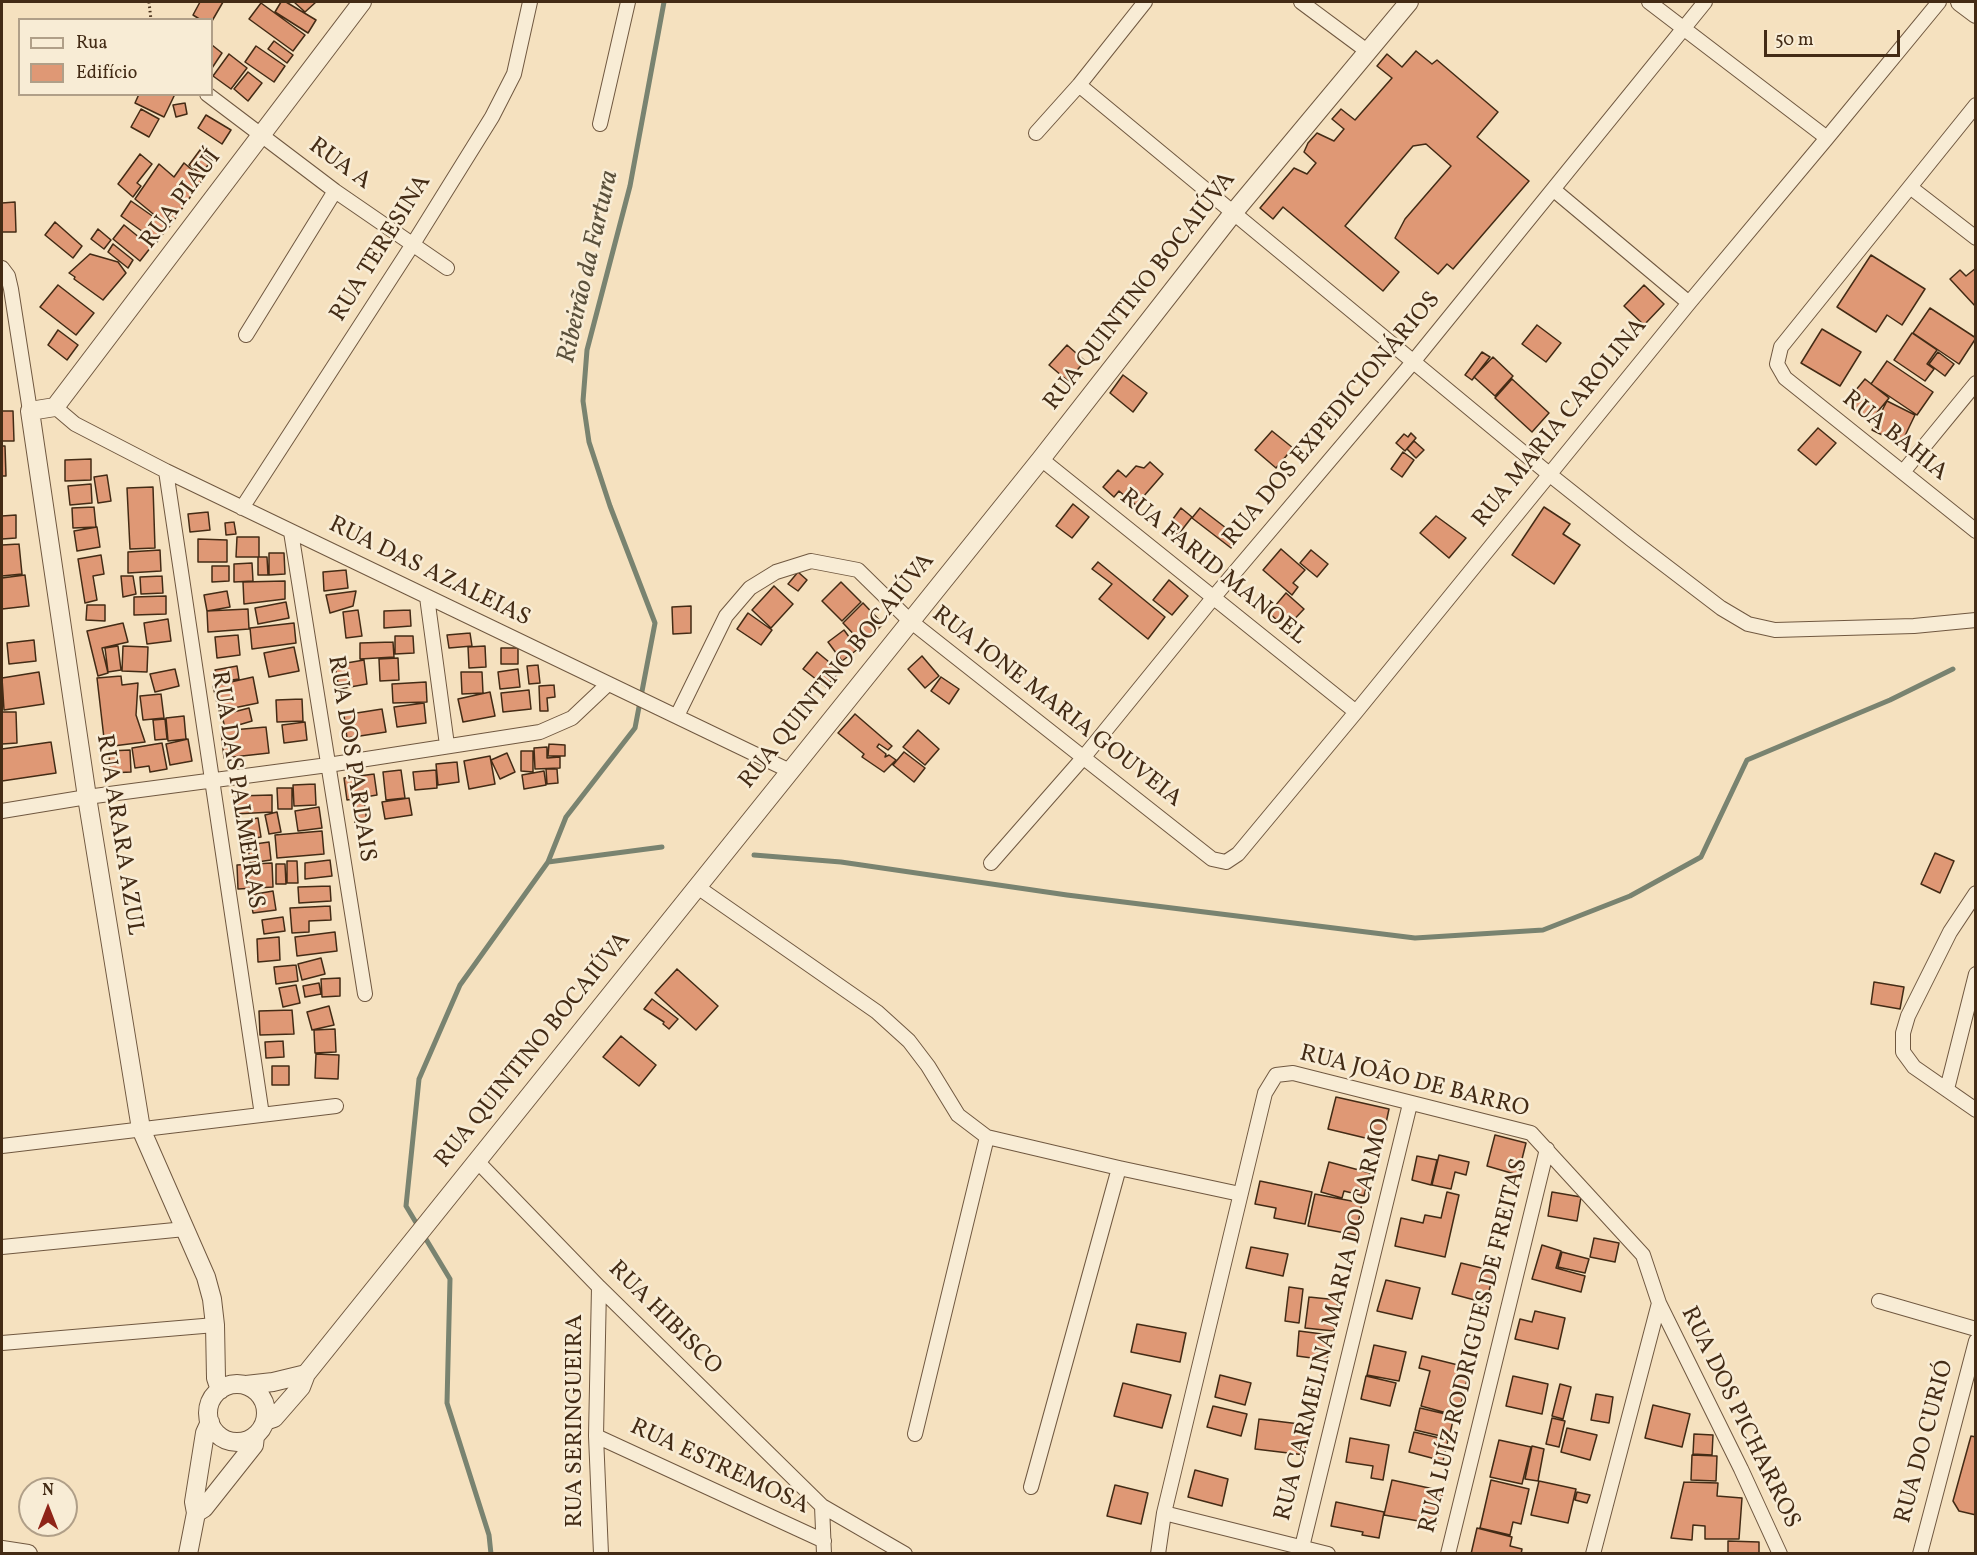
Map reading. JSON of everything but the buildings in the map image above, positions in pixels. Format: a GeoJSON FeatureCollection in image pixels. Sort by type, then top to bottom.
{"type":"FeatureCollection","features":[{"type":"Feature","properties":{"kind":"street","name":"RUA PIAUÍ"},"geometry":{"type":"LineString","coordinates":[[55,407],[362,2]]}},
{"type":"Feature","properties":{"kind":"street","name":"RUA TERESINA"},"geometry":{"type":"LineString","coordinates":[[242,508],[413,244],[492,117],[514,74],[530,2]]}},
{"type":"Feature","properties":{"kind":"street"},"geometry":{"type":"LineString","coordinates":[[600,124],[628,2]]}},
{"type":"Feature","properties":{"kind":"street"},"geometry":{"type":"LineString","coordinates":[[1036,133],[1079,85],[1145,2]]}},
{"type":"Feature","properties":{"kind":"street"},"geometry":{"type":"LineString","coordinates":[[1301,2],[1367,51]]}},
{"type":"Feature","properties":{"kind":"street","name":"RUA QUINTINO BOCAIÚVA"},"geometry":{"type":"LineString","coordinates":[[260,1428],[274,1418],[300,1387],[306,1374],[414,1238],[909,620],[1041,459],[1234,212],[1409,2]]}},
{"type":"Feature","properties":{"kind":"street"},"geometry":{"type":"LineString","coordinates":[[1649,2],[1827,138]]}},
{"type":"Feature","properties":{"kind":"street","name":"RUA DOS EXPEDICIONÁRIOS"},"geometry":{"type":"LineString","coordinates":[[991,863],[1083,758],[1213,598],[1413,362],[1705,2]]}},
{"type":"Feature","properties":{"kind":"street","name":"RUA MARIA CAROLINA"},"geometry":{"type":"LineString","coordinates":[[1212,859],[1226,862],[1238,854],[1689,303],[1939,2]]}},
{"type":"Feature","properties":{"kind":"street"},"geometry":{"type":"LineString","coordinates":[[1960,2],[1976,14]]}},
{"type":"Feature","properties":{"kind":"street"},"geometry":{"type":"LineString","coordinates":[[1079,85],[1549,474],[1721,608],[1748,624],[1775,630],[1914,626],[1976,620]]}},
{"type":"Feature","properties":{"kind":"street","name":"RUA A"},"geometry":{"type":"LineString","coordinates":[[210,96],[335,191],[447,268]]}},
{"type":"Feature","properties":{"kind":"street"},"geometry":{"type":"LineString","coordinates":[[1976,105],[1910,187],[1976,238]]}},
{"type":"Feature","properties":{"kind":"street","name":"RUA BAHIA"},"geometry":{"type":"LineString","coordinates":[[1910,187],[1782,347],[1777,364],[1785,378],[1976,531]]}},
{"type":"Feature","properties":{"kind":"street"},"geometry":{"type":"LineString","coordinates":[[1554,190],[1689,303]]}},
{"type":"Feature","properties":{"kind":"street"},"geometry":{"type":"LineString","coordinates":[[246,335],[335,191]]}},
{"type":"Feature","properties":{"kind":"street","name":"RUA ARARA AZUL"},"geometry":{"type":"LineString","coordinates":[[5,272],[30,411],[87,797],[141,1129],[206,1277],[212,1299],[216,1378],[220,1390]]}},
{"type":"Feature","properties":{"kind":"street"},"geometry":{"type":"LineString","coordinates":[[1903,472],[1976,383]]}},
{"type":"Feature","properties":{"kind":"street"},"geometry":{"type":"LineString","coordinates":[[30,411],[55,407]]}},
{"type":"Feature","properties":{"kind":"street","name":"RUA DAS AZALEIAS"},"geometry":{"type":"LineString","coordinates":[[55,407],[75,424],[166,471],[790,771]]}},
{"type":"Feature","properties":{"kind":"street","name":"RUA FARID MANOEL"},"geometry":{"type":"LineString","coordinates":[[1041,459],[1356,712]]}},
{"type":"Feature","properties":{"kind":"street","name":"RUA DAS PALMEIRAS"},"geometry":{"type":"LineString","coordinates":[[166,471],[262,1115]]}},
{"type":"Feature","properties":{"kind":"street","name":"RUA DOS PARDAIS"},"geometry":{"type":"LineString","coordinates":[[291,532],[365,994]]}},
{"type":"Feature","properties":{"kind":"street","name":"RUA IONE MARIA GOUVEIA"},"geometry":{"type":"LineString","coordinates":[[677,716],[726,616],[750,588],[776,572],[811,561],[858,570],[909,620],[1212,859]]}},
{"type":"Feature","properties":{"kind":"street"},"geometry":{"type":"LineString","coordinates":[[427,597],[447,745]]}},
{"type":"Feature","properties":{"kind":"street"},"geometry":{"type":"LineString","coordinates":[[2,811],[87,797],[328,765],[540,732],[572,718],[608,684]]}},
{"type":"Feature","properties":{"kind":"street"},"geometry":{"type":"LineString","coordinates":[[696,886],[877,1012],[909,1041],[928,1066],[958,1115],[987,1137],[1240,1194],[1164,1513],[1158,1554]]}},
{"type":"Feature","properties":{"kind":"street"},"geometry":{"type":"LineString","coordinates":[[1976,893],[1950,932],[1908,1016],[1903,1034],[1902,1052],[1914,1067],[1976,1110]]}},
{"type":"Feature","properties":{"kind":"street"},"geometry":{"type":"LineString","coordinates":[[1947,1089],[1976,974]]}},
{"type":"Feature","properties":{"kind":"street","name":"RUA JOÃO DE BARRO"},"geometry":{"type":"LineString","coordinates":[[1240,1194],[1265,1093],[1276,1075],[1293,1073],[1531,1133],[1643,1255],[1659,1303]]}},
{"type":"Feature","properties":{"kind":"street","name":"RUA CARMELINA MARIA DO CARMO"},"geometry":{"type":"LineString","coordinates":[[1302,1547],[1410,1104]]}},
{"type":"Feature","properties":{"kind":"street"},"geometry":{"type":"LineString","coordinates":[[2,1146],[336,1106]]}},
{"type":"Feature","properties":{"kind":"street"},"geometry":{"type":"LineString","coordinates":[[915,1434],[987,1137]]}},
{"type":"Feature","properties":{"kind":"street","name":"RUA LUÍZ RODRIGUES DE FREITAS"},"geometry":{"type":"LineString","coordinates":[[1448,1554],[1547,1149]]}},
{"type":"Feature","properties":{"kind":"street","name":"RUA HIBISCO"},"geometry":{"type":"LineString","coordinates":[[477,1161],[599,1287],[822,1506],[905,1554]]}},
{"type":"Feature","properties":{"kind":"street"},"geometry":{"type":"LineString","coordinates":[[1031,1487],[1119,1168]]}},
{"type":"Feature","properties":{"kind":"street"},"geometry":{"type":"LineString","coordinates":[[2,1247],[185,1229]]}},
{"type":"Feature","properties":{"kind":"street","name":"RUA SERINGUEIRA"},"geometry":{"type":"LineString","coordinates":[[599,1287],[596,1436],[601,1554]]}},
{"type":"Feature","properties":{"kind":"street"},"geometry":{"type":"LineString","coordinates":[[1878,1300],[1976,1329]]}},
{"type":"Feature","properties":{"kind":"street"},"geometry":{"type":"LineString","coordinates":[[1593,1554],[1659,1303]]}},
{"type":"Feature","properties":{"kind":"street","name":"RUA DOS PICHARROS"},"geometry":{"type":"LineString","coordinates":[[1659,1303],[1780,1554]]}},
{"type":"Feature","properties":{"kind":"street"},"geometry":{"type":"LineString","coordinates":[[2,1343],[215,1325]]}},
{"type":"Feature","properties":{"kind":"street","name":"RUA DO CURIÓ"},"geometry":{"type":"LineString","coordinates":[[1920,1554],[1976,1341]]}},
{"type":"Feature","properties":{"kind":"street"},"geometry":{"type":"LineString","coordinates":[[188,1554],[196,1513],[194,1502],[205,1433],[210,1422],[210,1404],[220,1390],[228,1385],[273,1382],[306,1374]]}},
{"type":"Feature","properties":{"kind":"street"},"geometry":{"type":"LineString","coordinates":[[196,1513],[204,1508],[254,1445],[265,1403],[254,1389],[246,1385]]}},
{"type":"Feature","properties":{"kind":"street"},"geometry":{"type":"LineString","coordinates":[[210,1422],[221,1437],[229,1440],[247,1440],[260,1428]]}},
{"type":"Feature","properties":{"kind":"street","name":"RUA ESTREMOSA"},"geometry":{"type":"LineString","coordinates":[[596,1436],[824,1547]]}},
{"type":"Feature","properties":{"kind":"street"},"geometry":{"type":"LineString","coordinates":[[822,1506],[824,1547]]}},
{"type":"Feature","properties":{"kind":"street"},"geometry":{"type":"LineString","coordinates":[[1164,1513],[1328,1554]]}},
{"type":"Feature","properties":{"kind":"street"},"geometry":{"type":"LineString","coordinates":[[2,1550],[28,1554]]}},
{"type":"Feature","properties":{"kind":"path"},"geometry":{"type":"LineString","coordinates":[[149,2],[151,18]]}},
{"type":"Feature","properties":{"kind":"waterway","name":"Ribeirão da Fartura"},"geometry":{"type":"LineString","coordinates":[[491,1554],[489,1535],[447,1403],[450,1279],[406,1206],[419,1079],[460,985],[548,862],[566,817],[635,728],[655,623],[610,506],[589,442],[583,401],[587,350],[630,186],[664,2]]}},
{"type":"Feature","properties":{"kind":"waterway"},"geometry":{"type":"LineString","coordinates":[[754,855],[841,862],[1067,895],[1415,938],[1543,930],[1630,896],[1701,857],[1747,760],[1890,700],[1953,669]]}},
{"type":"Feature","properties":{"kind":"waterway"},"geometry":{"type":"LineString","coordinates":[[548,862],[662,847]]}}]}
